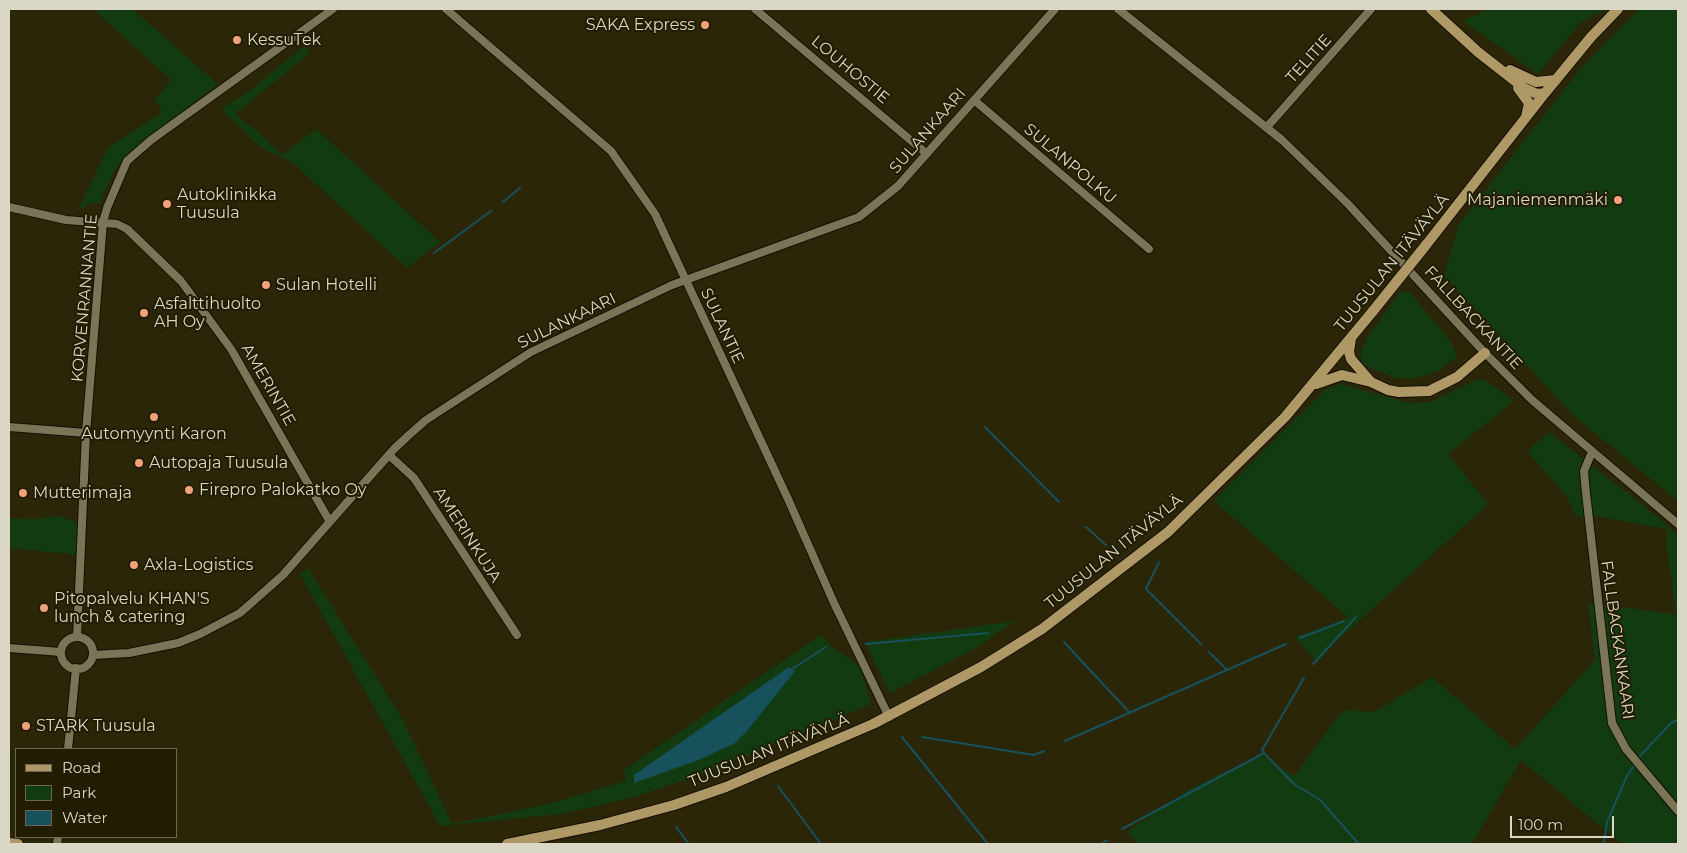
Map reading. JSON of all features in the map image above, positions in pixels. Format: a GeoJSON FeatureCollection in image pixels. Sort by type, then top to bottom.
{"type":"FeatureCollection","features":[{"type":"Feature","properties":{"kind":"main road"},"geometry":{"type":"LineString","coordinates":[[1431,9],[1466,41],[1524,88],[1537,94],[1545,93]]}},
{"type":"Feature","properties":{"kind":"main road","name":"TUUSULAN ITÄVÄYLÄ"},"geometry":{"type":"LineString","coordinates":[[507,844],[600,825],[674,805],[787,762],[889,717],[980,667],[1034,633],[1117,573],[1168,532],[1285,418],[1426,245],[1545,93],[1618,9]]}},
{"type":"Feature","properties":{"kind":"main road"},"geometry":{"type":"LineString","coordinates":[[1466,41],[1518,75],[1536,82],[1556,80]]}},
{"type":"Feature","properties":{"kind":"main road"},"geometry":{"type":"LineString","coordinates":[[1466,41],[1477,54],[1524,93],[1529,103],[1526,119]]}},
{"type":"Feature","properties":{"kind":"main road"},"geometry":{"type":"LineString","coordinates":[[1351,338],[1349,352],[1351,359],[1371,382]]}},
{"type":"Feature","properties":{"kind":"main road"},"geometry":{"type":"LineString","coordinates":[[1312,386],[1325,380],[1342,376],[1371,382],[1388,390],[1398,392],[1429,391],[1457,377],[1485,353]]}},
{"type":"Feature","properties":{"kind":"main road"},"geometry":{"type":"LineString","coordinates":[[9,843],[18,844]]}},
{"type":"Feature","properties":{"kind":"street","name":"KORVENRANNANTIE"},"geometry":{"type":"LineString","coordinates":[[76,637],[86,433],[103,222],[106,208],[128,161],[150,140],[333,9]]}},
{"type":"Feature","properties":{"kind":"street","name":"SULANTIE"},"geometry":{"type":"LineString","coordinates":[[446,9],[611,151],[655,214],[788,499],[834,603],[889,717]]}},
{"type":"Feature","properties":{"kind":"street","name":"LOUHOSTIE"},"geometry":{"type":"LineString","coordinates":[[755,9],[927,154]]}},
{"type":"Feature","properties":{"kind":"street","name":"SULANKAARI"},"geometry":{"type":"LineString","coordinates":[[93,654],[154,649],[200,634],[225,622],[254,602],[283,574],[389,455],[426,420],[531,352],[672,285],[860,217],[898,186],[1055,9]]}},
{"type":"Feature","properties":{"kind":"street","name":"FALLBACKANTIE"},"geometry":{"type":"LineString","coordinates":[[1118,9],[1267,127],[1348,204],[1485,353],[1532,400],[1678,524]]}},
{"type":"Feature","properties":{"kind":"street","name":"TELITIE"},"geometry":{"type":"LineString","coordinates":[[1267,127],[1371,9]]}},
{"type":"Feature","properties":{"kind":"street","name":"SULANPOLKU"},"geometry":{"type":"LineString","coordinates":[[974,100],[1149,249]]}},
{"type":"Feature","properties":{"kind":"street","name":"AMERINTIE"},"geometry":{"type":"LineString","coordinates":[[9,207],[66,220],[103,222],[128,229],[182,281],[235,356],[330,522]]}},
{"type":"Feature","properties":{"kind":"street"},"geometry":{"type":"LineString","coordinates":[[9,427],[86,433]]}},
{"type":"Feature","properties":{"kind":"street","name":"FALLBACKANKAARI"},"geometry":{"type":"LineString","coordinates":[[1592,452],[1584,471],[1612,723],[1626,749],[1678,811]]}},
{"type":"Feature","properties":{"kind":"street","name":"AMERINKUJA"},"geometry":{"type":"LineString","coordinates":[[389,455],[414,478],[517,635]]}},
{"type":"Feature","properties":{"kind":"street"},"geometry":{"type":"LineString","coordinates":[[76,637],[87,640],[93,654],[89,663],[76,668],[67,665],[61,652],[68,640],[76,637]]}},
{"type":"Feature","properties":{"kind":"street"},"geometry":{"type":"LineString","coordinates":[[9,648],[61,652]]}},
{"type":"Feature","properties":{"kind":"street"},"geometry":{"type":"LineString","coordinates":[[68,748],[76,668]]}},
{"type":"Feature","properties":{"kind":"green space"},"geometry":{"type":"Polygon","coordinates":[[[93,9],[132,9],[218,84],[132,150],[115,169],[100,203],[89,203],[86,207],[79,208],[108,148],[162,112],[155,99],[171,80],[93,9]]]}},
{"type":"Feature","properties":{"kind":"green space"},"geometry":{"type":"Polygon","coordinates":[[[1489,9],[1606,9],[1580,23],[1538,74],[1463,21],[1489,9]]]}},
{"type":"Feature","properties":{"kind":"green space"},"geometry":{"type":"Polygon","coordinates":[[[1639,9],[1678,9],[1678,501],[1575,417],[1444,276],[1459,224],[1581,68],[1639,9]]]}},
{"type":"Feature","properties":{"kind":"green space"},"geometry":{"type":"Polygon","coordinates":[[[305,45],[309,54],[235,114],[257,131],[282,155],[316,129],[440,242],[407,268],[292,162],[263,149],[221,109],[248,92],[305,45]]]}},
{"type":"Feature","properties":{"kind":"green space"},"geometry":{"type":"Polygon","coordinates":[[[1400,292],[1410,292],[1451,342],[1457,357],[1438,371],[1418,378],[1396,378],[1363,365],[1360,354],[1367,338],[1400,292]]]}},
{"type":"Feature","properties":{"kind":"green space"},"geometry":{"type":"Polygon","coordinates":[[[1484,379],[1514,401],[1448,454],[1488,504],[1337,641],[1317,663],[1295,637],[1349,618],[1214,501],[1325,390],[1340,384],[1410,403],[1430,402],[1472,382],[1484,379]]]}},
{"type":"Feature","properties":{"kind":"green space"},"geometry":{"type":"Polygon","coordinates":[[[1549,432],[1648,509],[1678,535],[1678,844],[1622,844],[1521,760],[1472,844],[1137,844],[1128,831],[1188,790],[1260,755],[1294,776],[1343,710],[1374,712],[1432,677],[1515,749],[1595,660],[1588,603],[1676,614],[1667,548],[1667,529],[1601,517],[1577,517],[1566,495],[1527,451],[1549,432]]]}},
{"type":"Feature","properties":{"kind":"green space"},"geometry":{"type":"Polygon","coordinates":[[[58,516],[82,524],[81,555],[9,548],[9,518],[35,519],[58,516]]]}},
{"type":"Feature","properties":{"kind":"green space"},"geometry":{"type":"Polygon","coordinates":[[[308,568],[403,720],[452,824],[552,803],[626,781],[624,770],[822,634],[828,643],[860,667],[871,704],[714,770],[638,796],[561,814],[440,826],[300,574],[308,568]]]}},
{"type":"Feature","properties":{"kind":"green space"},"geometry":{"type":"Polygon","coordinates":[[[1015,621],[974,649],[890,693],[865,642],[1015,621]]]}},
{"type":"Feature","properties":{"kind":"water"},"geometry":{"type":"Polygon","coordinates":[[[789,667],[795,671],[747,731],[735,743],[701,759],[634,783],[634,775],[789,667]]]}},
{"type":"Feature","properties":{"kind":"waterway"},"geometry":{"type":"LineString","coordinates":[[503,202],[520,188]]}},
{"type":"Feature","properties":{"kind":"waterway"},"geometry":{"type":"LineString","coordinates":[[434,253],[491,211]]}},
{"type":"Feature","properties":{"kind":"waterway"},"geometry":{"type":"LineString","coordinates":[[985,427],[1059,502]]}},
{"type":"Feature","properties":{"kind":"waterway"},"geometry":{"type":"LineString","coordinates":[[1086,527],[1106,545]]}},
{"type":"Feature","properties":{"kind":"waterway"},"geometry":{"type":"LineString","coordinates":[[1159,562],[1146,589],[1201,644]]}},
{"type":"Feature","properties":{"kind":"waterway"},"geometry":{"type":"LineString","coordinates":[[1313,664],[1356,617]]}},
{"type":"Feature","properties":{"kind":"waterway"},"geometry":{"type":"LineString","coordinates":[[1300,638],[1344,621]]}},
{"type":"Feature","properties":{"kind":"waterway"},"geometry":{"type":"LineString","coordinates":[[866,644],[988,633]]}},
{"type":"Feature","properties":{"kind":"waterway"},"geometry":{"type":"LineString","coordinates":[[1064,642],[1129,712]]}},
{"type":"Feature","properties":{"kind":"waterway"},"geometry":{"type":"LineString","coordinates":[[1065,741],[1286,644]]}},
{"type":"Feature","properties":{"kind":"waterway"},"geometry":{"type":"LineString","coordinates":[[792,669],[826,647]]}},
{"type":"Feature","properties":{"kind":"waterway"},"geometry":{"type":"LineString","coordinates":[[1209,652],[1227,670]]}},
{"type":"Feature","properties":{"kind":"waterway"},"geometry":{"type":"LineString","coordinates":[[1264,753],[1262,750],[1304,678]]}},
{"type":"Feature","properties":{"kind":"waterway"},"geometry":{"type":"LineString","coordinates":[[1640,756],[1671,723],[1678,720]]}},
{"type":"Feature","properties":{"kind":"waterway"},"geometry":{"type":"LineString","coordinates":[[902,737],[988,844]]}},
{"type":"Feature","properties":{"kind":"waterway"},"geometry":{"type":"LineString","coordinates":[[922,737],[1034,755],[1044,751]]}},
{"type":"Feature","properties":{"kind":"waterway"},"geometry":{"type":"LineString","coordinates":[[1264,753],[1294,784],[1320,800],[1359,844]]}},
{"type":"Feature","properties":{"kind":"waterway"},"geometry":{"type":"LineString","coordinates":[[1122,829],[1264,753]]}},
{"type":"Feature","properties":{"kind":"waterway"},"geometry":{"type":"LineString","coordinates":[[1604,844],[1607,822],[1627,776],[1634,766]]}},
{"type":"Feature","properties":{"kind":"waterway"},"geometry":{"type":"LineString","coordinates":[[778,786],[821,844]]}},
{"type":"Feature","properties":{"kind":"waterway"},"geometry":{"type":"LineString","coordinates":[[676,827],[689,844]]}},
{"type":"Feature","properties":{"kind":"waterway"},"geometry":{"type":"LineString","coordinates":[[1101,844],[1107,840]]}},
{"type":"Feature","properties":{"kind":"place","name":"SAKA Express"},"geometry":{"type":"Point","coordinates":[705,25]}},
{"type":"Feature","properties":{"kind":"place","name":"KessuTek"},"geometry":{"type":"Point","coordinates":[237,40]}},
{"type":"Feature","properties":{"kind":"place","name":"Majaniemenmäki"},"geometry":{"type":"Point","coordinates":[1618,200]}},
{"type":"Feature","properties":{"kind":"place","name":"Autoklinikka Tuusula"},"geometry":{"type":"Point","coordinates":[167,204]}},
{"type":"Feature","properties":{"kind":"place","name":"Sulan Hotelli"},"geometry":{"type":"Point","coordinates":[266,285]}},
{"type":"Feature","properties":{"kind":"place","name":"Asfalttihuolto AH Oy"},"geometry":{"type":"Point","coordinates":[144,313]}},
{"type":"Feature","properties":{"kind":"place","name":"Automyynti Karon"},"geometry":{"type":"Point","coordinates":[154,417]}},
{"type":"Feature","properties":{"kind":"place","name":"Autopaja Tuusula"},"geometry":{"type":"Point","coordinates":[139,463]}},
{"type":"Feature","properties":{"kind":"place","name":"Firepro Palokatko Oy"},"geometry":{"type":"Point","coordinates":[189,490]}},
{"type":"Feature","properties":{"kind":"place","name":"Mutterimaja"},"geometry":{"type":"Point","coordinates":[23,493]}},
{"type":"Feature","properties":{"kind":"place","name":"Axla-Logistics"},"geometry":{"type":"Point","coordinates":[134,565]}},
{"type":"Feature","properties":{"kind":"place","name":"Pitopalvelu KHAN'S lunch & catering"},"geometry":{"type":"Point","coordinates":[44,608]}},
{"type":"Feature","properties":{"kind":"place","name":"STARK Tuusula"},"geometry":{"type":"Point","coordinates":[26,726]}}]}
